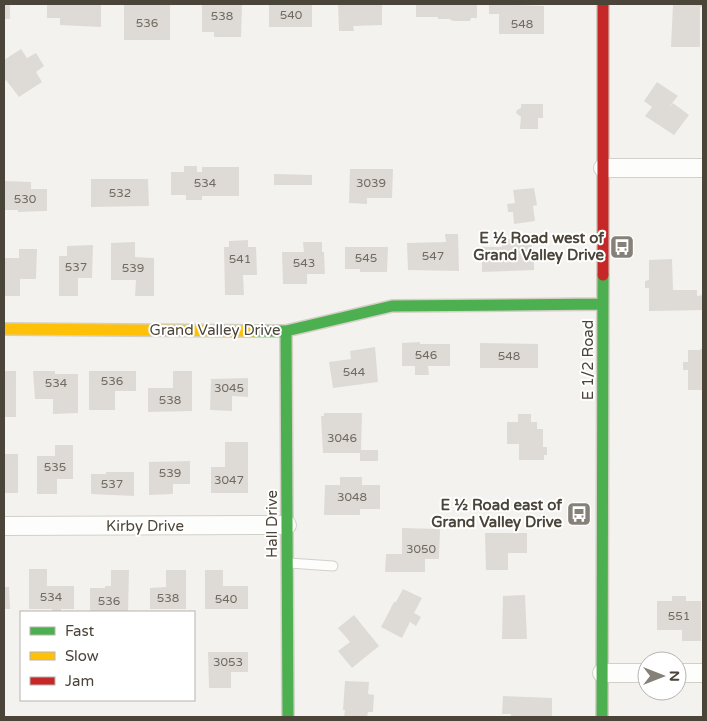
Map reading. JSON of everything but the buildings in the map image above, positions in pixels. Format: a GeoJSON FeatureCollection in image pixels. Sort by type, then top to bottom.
{"type":"FeatureCollection","features":[{"type":"Feature","properties":{"kind":"street","name":"E 1/2 Road"},"geometry":{"type":"LineString","coordinates":[[602,717],[603,4]]}},
{"type":"Feature","properties":{"kind":"street"},"geometry":{"type":"LineString","coordinates":[[603,168],[703,168]]}},
{"type":"Feature","properties":{"kind":"street","name":"Grand Valley Drive"},"geometry":{"type":"LineString","coordinates":[[4,329],[286,330],[392,306],[603,304]]}},
{"type":"Feature","properties":{"kind":"street","name":"Hall Drive"},"geometry":{"type":"LineString","coordinates":[[286,330],[288,717]]}},
{"type":"Feature","properties":{"kind":"street","name":"Kirby Drive"},"geometry":{"type":"LineString","coordinates":[[4,526],[287,525]]}},
{"type":"Feature","properties":{"kind":"street"},"geometry":{"type":"LineString","coordinates":[[602,673],[637,673]]}},
{"type":"Feature","properties":{"kind":"street"},"geometry":{"type":"LineString","coordinates":[[687,673],[703,673]]}},
{"type":"Feature","properties":{"kind":"lane"},"geometry":{"type":"LineString","coordinates":[[286,563],[333,566]]}},
{"type":"Feature","properties":{"kind":"traffic: fast"},"geometry":{"type":"LineString","coordinates":[[602,717],[603,275]]}},
{"type":"Feature","properties":{"kind":"traffic: fast"},"geometry":{"type":"LineString","coordinates":[[253,331],[286,331],[392,306],[603,304]]}},
{"type":"Feature","properties":{"kind":"traffic: fast"},"geometry":{"type":"LineString","coordinates":[[286,331],[288,717]]}},
{"type":"Feature","properties":{"kind":"traffic: slow"},"geometry":{"type":"LineString","coordinates":[[4,329],[253,331]]}},
{"type":"Feature","properties":{"kind":"traffic: jam"},"geometry":{"type":"LineString","coordinates":[[603,4],[603,275]]}},
{"type":"Feature","properties":{"kind":"place","name":"E ½ Road west of Grand Valley Drive"},"geometry":{"type":"Point","coordinates":[622,247]}},
{"type":"Feature","properties":{"kind":"place","name":"E ½ Road east of Grand Valley Drive"},"geometry":{"type":"Point","coordinates":[579,514]}}]}
